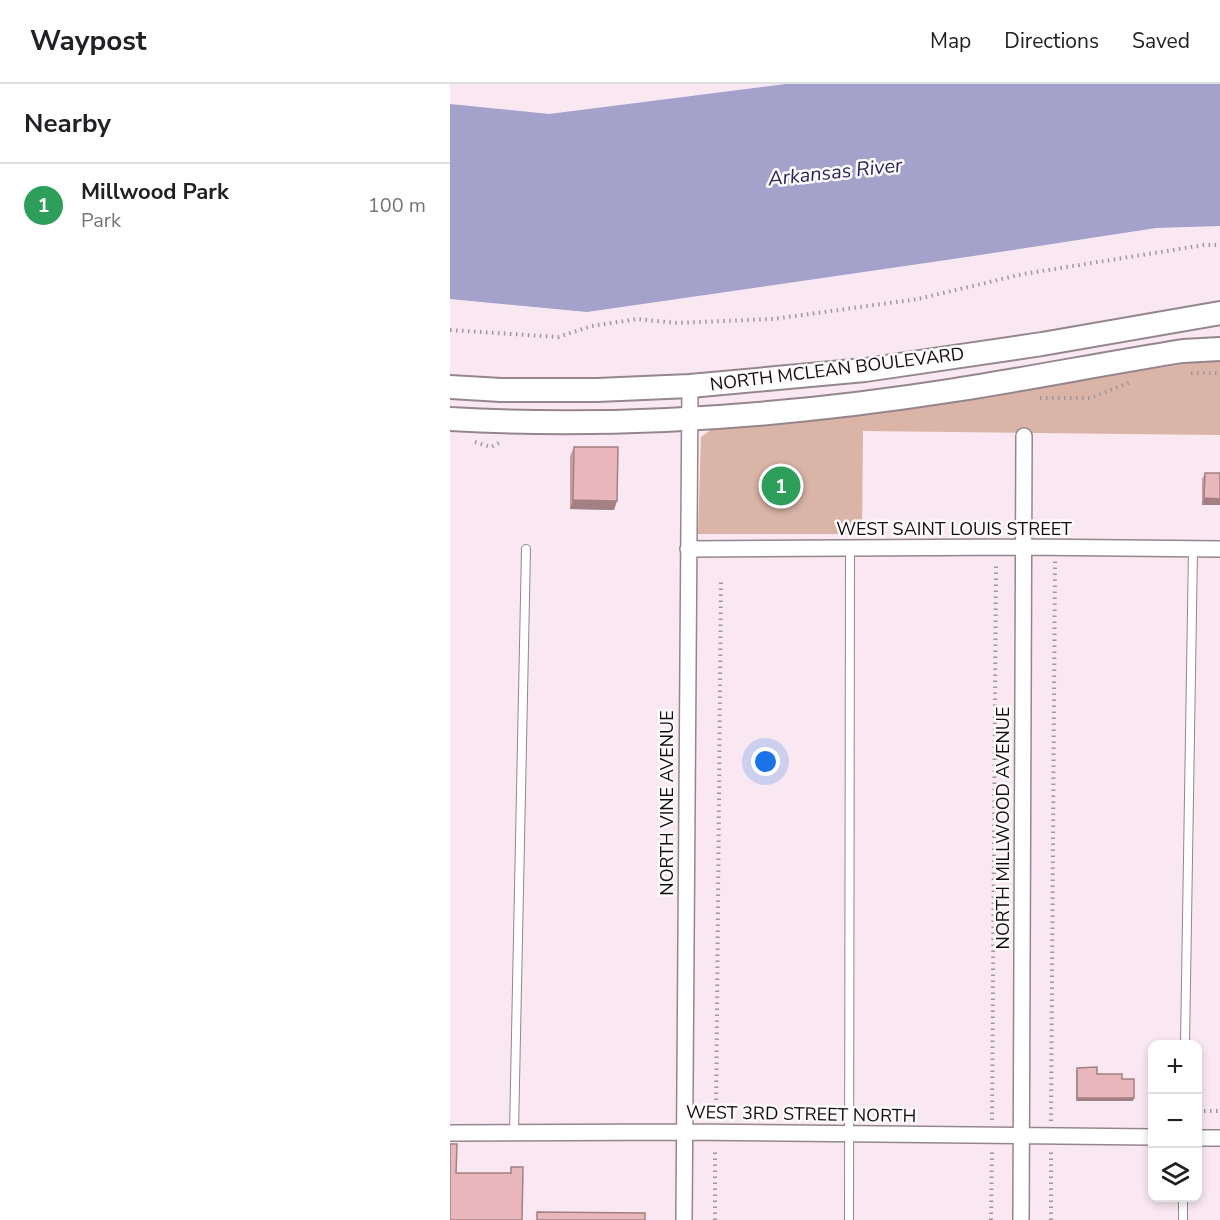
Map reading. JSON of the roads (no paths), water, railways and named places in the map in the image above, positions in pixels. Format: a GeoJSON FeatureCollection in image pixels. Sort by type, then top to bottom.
{"type":"FeatureCollection","features":[{"type":"Feature","properties":{"kind":"main road","name":"NORTH MCLEAN BOULEVARD"},"geometry":{"type":"LineString","coordinates":[[450,387],[501,390],[597,390],[690,386],[865,370],[1042,344],[1220,313]]}},
{"type":"Feature","properties":{"kind":"main road","name":"NORTH MCLEAN BOULEVARD"},"geometry":{"type":"LineString","coordinates":[[450,418],[567,421],[689,419],[812,409],[911,396],[1160,355],[1220,349]]}},
{"type":"Feature","properties":{"kind":"street","name":"NORTH VINE AVENUE"},"geometry":{"type":"LineString","coordinates":[[684,1220],[690,386]]}},
{"type":"Feature","properties":{"kind":"street","name":"NORTH MILLWOOD AVENUE"},"geometry":{"type":"LineString","coordinates":[[1021,1220],[1024,436]]}},
{"type":"Feature","properties":{"kind":"street","name":"WEST SAINT LOUIS STREET"},"geometry":{"type":"LineString","coordinates":[[688,549],[1024,547],[1220,549]]}},
{"type":"Feature","properties":{"kind":"street","name":"WEST 3RD STREET NORTH"},"geometry":{"type":"LineString","coordinates":[[450,1133],[716,1132],[1148,1137]]}},
{"type":"Feature","properties":{"kind":"street"},"geometry":{"type":"LineString","coordinates":[[1202,1138],[1220,1138]]}},
{"type":"Feature","properties":{"kind":"lane"},"geometry":{"type":"LineString","coordinates":[[514,1132],[526,549]]}},
{"type":"Feature","properties":{"kind":"lane"},"geometry":{"type":"LineString","coordinates":[[849,1220],[850,549]]}},
{"type":"Feature","properties":{"kind":"lane"},"geometry":{"type":"LineString","coordinates":[[1185,1040],[1193,549]]}},
{"type":"Feature","properties":{"kind":"lane"},"geometry":{"type":"LineString","coordinates":[[1183,1202],[1183,1220]]}},
{"type":"Feature","properties":{"kind":"water","name":"Arkansas River"},"geometry":{"type":"Polygon","coordinates":[[[786,84],[1220,84],[1220,226],[1156,228],[587,312],[450,299],[450,104],[549,114],[786,84]]]}},
{"type":"Feature","properties":{"kind":"place","name":"Millwood Park"},"geometry":{"type":"Point","coordinates":[781,486]}}]}
